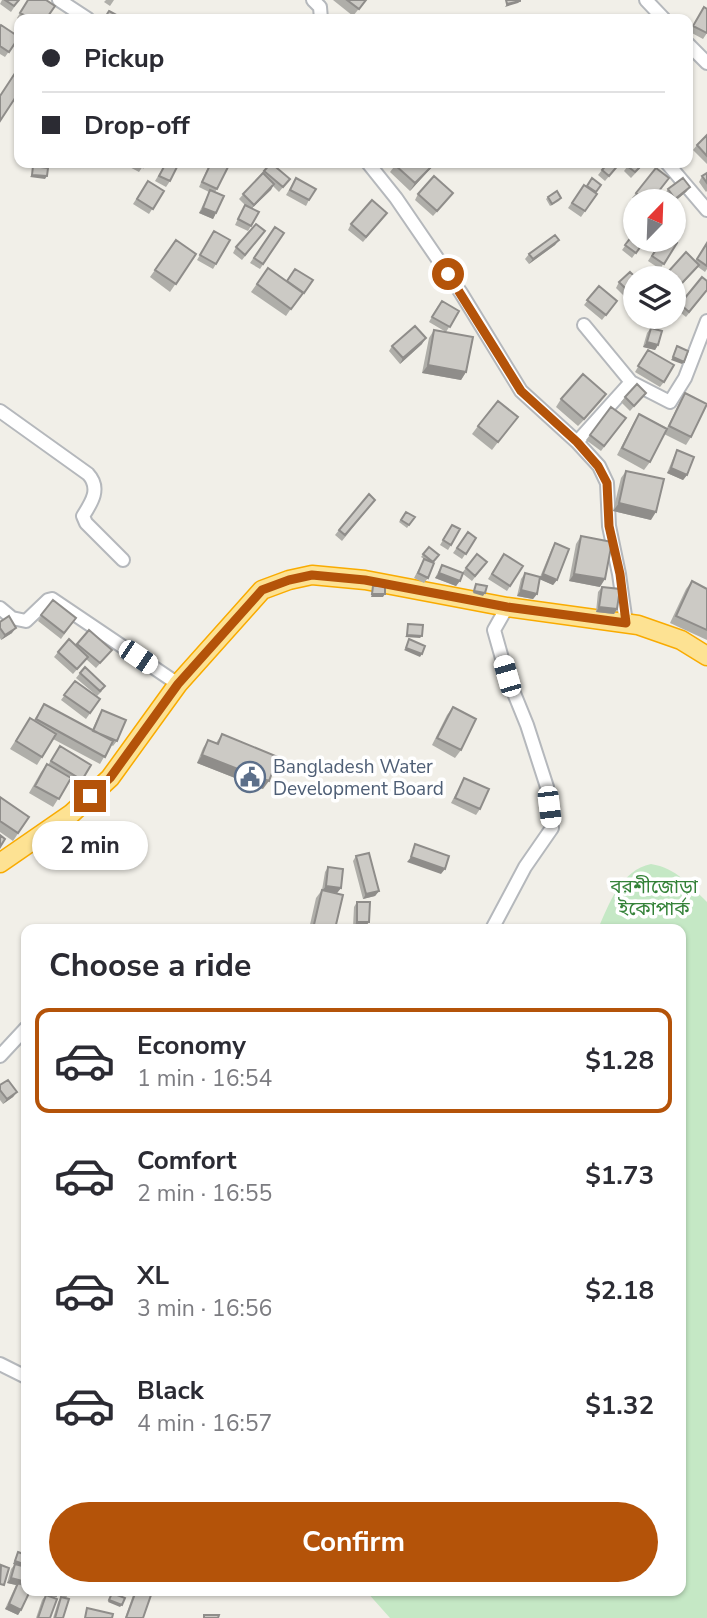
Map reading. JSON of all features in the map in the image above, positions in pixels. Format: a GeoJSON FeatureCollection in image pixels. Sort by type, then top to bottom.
{"type":"FeatureCollection","features":[{"type":"Feature","properties":{"kind":"highway"},"geometry":{"type":"LineString","coordinates":[[0,863],[71,814],[110,778],[178,684],[262,590],[312,575],[365,580],[507,607],[626,623],[681,640],[707,656]]}},
{"type":"Feature","properties":{"kind":"street"},"geometry":{"type":"LineString","coordinates":[[59,0],[80,14]]}},
{"type":"Feature","properties":{"kind":"street"},"geometry":{"type":"LineString","coordinates":[[646,0],[659,14]]}},
{"type":"Feature","properties":{"kind":"street"},"geometry":{"type":"LineString","coordinates":[[693,49],[707,63]]}},
{"type":"Feature","properties":{"kind":"street"},"geometry":{"type":"LineString","coordinates":[[372,168],[396,198],[461,293],[521,391],[577,442],[598,466],[607,483],[609,526],[620,574],[626,623]]}},
{"type":"Feature","properties":{"kind":"street"},"geometry":{"type":"LineString","coordinates":[[671,168],[707,210]]}},
{"type":"Feature","properties":{"kind":"street"},"geometry":{"type":"LineString","coordinates":[[584,325],[631,383],[670,402],[685,378],[707,321]]}},
{"type":"Feature","properties":{"kind":"street"},"geometry":{"type":"LineString","coordinates":[[577,442],[631,383]]}},
{"type":"Feature","properties":{"kind":"street"},"geometry":{"type":"LineString","coordinates":[[0,411],[94,481],[96,494],[83,516],[86,523],[123,561]]}},
{"type":"Feature","properties":{"kind":"street"},"geometry":{"type":"LineString","coordinates":[[0,608],[12,618],[26,621],[52,599],[178,684]]}},
{"type":"Feature","properties":{"kind":"street"},"geometry":{"type":"LineString","coordinates":[[495,924],[525,867],[552,828],[547,787],[527,725],[507,676],[494,630],[507,607]]}},
{"type":"Feature","properties":{"kind":"street"},"geometry":{"type":"LineString","coordinates":[[0,1056],[21,1033]]}},
{"type":"Feature","properties":{"kind":"street"},"geometry":{"type":"LineString","coordinates":[[0,1364],[21,1374]]}},
{"type":"Feature","properties":{"kind":"green space","name":"বরশীজোড়া ইকোপার্ক"},"geometry":{"type":"Polygon","coordinates":[[[651,864],[668,869],[707,902],[707,1618],[390,1618],[370,1596],[686,1596],[686,924],[600,924],[617,889],[641,867],[651,864]]]}},
{"type":"Feature","properties":{"kind":"building"},"geometry":{"type":"Polygon","coordinates":[[[5,0],[19,0],[14,6],[5,0]]]}},
{"type":"Feature","properties":{"kind":"building"},"geometry":{"type":"Polygon","coordinates":[[[28,0],[46,0],[55,6],[49,14],[20,13],[28,0]]]}},
{"type":"Feature","properties":{"kind":"building"},"geometry":{"type":"Polygon","coordinates":[[[347,0],[366,0],[359,9],[347,0]]]}},
{"type":"Feature","properties":{"kind":"building"},"geometry":{"type":"Polygon","coordinates":[[[506,0],[520,0],[520,1],[507,4],[506,0]]]}},
{"type":"Feature","properties":{"kind":"building"},"geometry":{"type":"Polygon","coordinates":[[[704,7],[707,9],[707,33],[693,26],[704,7]]]}},
{"type":"Feature","properties":{"kind":"building"},"geometry":{"type":"Polygon","coordinates":[[[0,26],[14,34],[14,44],[9,52],[0,46],[0,26]]]}},
{"type":"Feature","properties":{"kind":"building"},"geometry":{"type":"Polygon","coordinates":[[[14,75],[14,100],[0,121],[0,96],[14,75]]]}},
{"type":"Feature","properties":{"kind":"building"},"geometry":{"type":"Polygon","coordinates":[[[707,135],[707,156],[697,145],[707,135]]]}},
{"type":"Feature","properties":{"kind":"building"},"geometry":{"type":"Polygon","coordinates":[[[33,168],[48,168],[47,176],[32,175],[33,168]]]}},
{"type":"Feature","properties":{"kind":"building"},"geometry":{"type":"Polygon","coordinates":[[[163,168],[176,168],[170,181],[159,176],[163,168]]]}},
{"type":"Feature","properties":{"kind":"building"},"geometry":{"type":"Polygon","coordinates":[[[209,168],[228,168],[217,189],[202,182],[209,168]]]}},
{"type":"Feature","properties":{"kind":"building"},"geometry":{"type":"Polygon","coordinates":[[[267,168],[277,168],[290,179],[283,187],[264,171],[267,168]]]}},
{"type":"Feature","properties":{"kind":"building"},"geometry":{"type":"Polygon","coordinates":[[[398,168],[430,168],[415,183],[398,168]]]}},
{"type":"Feature","properties":{"kind":"building"},"geometry":{"type":"Polygon","coordinates":[[[604,168],[616,168],[609,176],[602,170],[604,168]]]}},
{"type":"Feature","properties":{"kind":"building"},"geometry":{"type":"Polygon","coordinates":[[[656,168],[669,178],[660,189],[639,189],[656,168]]]}},
{"type":"Feature","properties":{"kind":"building"},"geometry":{"type":"Polygon","coordinates":[[[263,173],[274,184],[254,205],[243,194],[263,173]]]}},
{"type":"Feature","properties":{"kind":"building"},"geometry":{"type":"Polygon","coordinates":[[[434,176],[453,193],[437,211],[418,194],[434,176]]]}},
{"type":"Feature","properties":{"kind":"building"},"geometry":{"type":"Polygon","coordinates":[[[296,178],[316,189],[309,200],[290,190],[296,178]]]}},
{"type":"Feature","properties":{"kind":"building"},"geometry":{"type":"Polygon","coordinates":[[[592,178],[601,185],[596,192],[587,186],[592,178]]]}},
{"type":"Feature","properties":{"kind":"building"},"geometry":{"type":"Polygon","coordinates":[[[683,178],[690,187],[686,190],[668,189],[683,178]]]}},
{"type":"Feature","properties":{"kind":"building"},"geometry":{"type":"Polygon","coordinates":[[[148,181],[164,191],[153,209],[137,199],[148,181]]]}},
{"type":"Feature","properties":{"kind":"building"},"geometry":{"type":"Polygon","coordinates":[[[584,185],[597,194],[585,211],[572,203],[584,185]]]}},
{"type":"Feature","properties":{"kind":"building"},"geometry":{"type":"Polygon","coordinates":[[[210,190],[224,196],[216,213],[203,208],[210,190]]]}},
{"type":"Feature","properties":{"kind":"building"},"geometry":{"type":"Polygon","coordinates":[[[557,191],[561,198],[552,204],[548,197],[557,191]]]}},
{"type":"Feature","properties":{"kind":"building"},"geometry":{"type":"Polygon","coordinates":[[[372,200],[387,213],[366,237],[351,224],[372,200]]]}},
{"type":"Feature","properties":{"kind":"building"},"geometry":{"type":"Polygon","coordinates":[[[245,205],[259,212],[251,226],[238,219],[245,205]]]}},
{"type":"Feature","properties":{"kind":"building"},"geometry":{"type":"Polygon","coordinates":[[[256,224],[265,231],[245,255],[236,247],[256,224]]]}},
{"type":"Feature","properties":{"kind":"building"},"geometry":{"type":"Polygon","coordinates":[[[275,227],[284,233],[263,264],[254,258],[275,227]]]}},
{"type":"Feature","properties":{"kind":"building"},"geometry":{"type":"Polygon","coordinates":[[[214,231],[230,240],[216,264],[200,255],[214,231]]]}},
{"type":"Feature","properties":{"kind":"building"},"geometry":{"type":"Polygon","coordinates":[[[555,235],[559,240],[533,259],[529,254],[555,235]]]}},
{"type":"Feature","properties":{"kind":"building"},"geometry":{"type":"Polygon","coordinates":[[[176,240],[196,254],[176,284],[155,270],[176,240]]]}},
{"type":"Feature","properties":{"kind":"building"},"geometry":{"type":"Polygon","coordinates":[[[707,243],[707,266],[697,259],[707,243]]]}},
{"type":"Feature","properties":{"kind":"building"},"geometry":{"type":"Polygon","coordinates":[[[654,252],[671,252],[664,264],[652,256],[654,252]]]}},
{"type":"Feature","properties":{"kind":"building"},"geometry":{"type":"Polygon","coordinates":[[[686,252],[699,265],[686,279],[686,266],[673,266],[686,252]]]}},
{"type":"Feature","properties":{"kind":"building"},"geometry":{"type":"Polygon","coordinates":[[[268,268],[303,293],[291,309],[257,284],[268,268]]]}},
{"type":"Feature","properties":{"kind":"building"},"geometry":{"type":"Polygon","coordinates":[[[295,269],[313,280],[304,293],[287,281],[295,269]]]}},
{"type":"Feature","properties":{"kind":"building"},"geometry":{"type":"Polygon","coordinates":[[[702,277],[707,281],[707,290],[689,312],[686,309],[686,297],[702,277]]]}},
{"type":"Feature","properties":{"kind":"building"},"geometry":{"type":"Polygon","coordinates":[[[599,286],[617,301],[606,315],[587,300],[599,286]]]}},
{"type":"Feature","properties":{"kind":"building"},"geometry":{"type":"Polygon","coordinates":[[[442,301],[459,311],[450,327],[432,317],[442,301]]]}},
{"type":"Feature","properties":{"kind":"building"},"geometry":{"type":"Polygon","coordinates":[[[415,326],[426,338],[403,358],[392,346],[415,326]]]}},
{"type":"Feature","properties":{"kind":"building"},"geometry":{"type":"Polygon","coordinates":[[[651,329],[662,331],[658,345],[647,342],[651,329]]]}},
{"type":"Feature","properties":{"kind":"building"},"geometry":{"type":"Polygon","coordinates":[[[434,330],[473,337],[466,372],[428,365],[434,330]]]}},
{"type":"Feature","properties":{"kind":"building"},"geometry":{"type":"Polygon","coordinates":[[[677,346],[688,351],[684,362],[673,357],[677,346]]]}},
{"type":"Feature","properties":{"kind":"building"},"geometry":{"type":"Polygon","coordinates":[[[648,350],[674,365],[664,382],[638,366],[648,350]]]}},
{"type":"Feature","properties":{"kind":"building"},"geometry":{"type":"Polygon","coordinates":[[[583,374],[606,394],[584,419],[561,399],[583,374]]]}},
{"type":"Feature","properties":{"kind":"building"},"geometry":{"type":"Polygon","coordinates":[[[637,384],[646,393],[634,406],[625,397],[637,384]]]}},
{"type":"Feature","properties":{"kind":"building"},"geometry":{"type":"Polygon","coordinates":[[[685,393],[707,404],[691,437],[669,426],[685,393]]]}},
{"type":"Feature","properties":{"kind":"building"},"geometry":{"type":"Polygon","coordinates":[[[498,401],[518,417],[498,442],[478,426],[498,401]]]}},
{"type":"Feature","properties":{"kind":"building"},"geometry":{"type":"Polygon","coordinates":[[[611,407],[626,418],[604,446],[590,435],[611,407]]]}},
{"type":"Feature","properties":{"kind":"building"},"geometry":{"type":"Polygon","coordinates":[[[639,414],[667,429],[650,462],[622,448],[639,414]]]}},
{"type":"Feature","properties":{"kind":"building"},"geometry":{"type":"Polygon","coordinates":[[[677,450],[694,457],[687,475],[671,468],[677,450]]]}},
{"type":"Feature","properties":{"kind":"building"},"geometry":{"type":"Polygon","coordinates":[[[626,471],[664,479],[656,512],[619,503],[626,471]]]}},
{"type":"Feature","properties":{"kind":"building"},"geometry":{"type":"Polygon","coordinates":[[[369,494],[375,500],[345,535],[339,530],[369,494]]]}},
{"type":"Feature","properties":{"kind":"building"},"geometry":{"type":"Polygon","coordinates":[[[406,512],[415,517],[409,525],[401,520],[406,512]]]}},
{"type":"Feature","properties":{"kind":"building"},"geometry":{"type":"Polygon","coordinates":[[[452,525],[460,529],[451,545],[443,540],[452,525]]]}},
{"type":"Feature","properties":{"kind":"building"},"geometry":{"type":"Polygon","coordinates":[[[468,532],[476,538],[466,554],[457,548],[468,532]]]}},
{"type":"Feature","properties":{"kind":"building"},"geometry":{"type":"Polygon","coordinates":[[[581,536],[612,542],[605,579],[574,574],[581,536]]]}},
{"type":"Feature","properties":{"kind":"building"},"geometry":{"type":"Polygon","coordinates":[[[555,543],[569,549],[557,580],[543,574],[555,543]]]}},
{"type":"Feature","properties":{"kind":"building"},"geometry":{"type":"Polygon","coordinates":[[[429,547],[439,555],[433,562],[423,554],[429,547]]]}},
{"type":"Feature","properties":{"kind":"building"},"geometry":{"type":"Polygon","coordinates":[[[477,554],[487,562],[475,576],[466,568],[477,554]]]}},
{"type":"Feature","properties":{"kind":"building"},"geometry":{"type":"Polygon","coordinates":[[[504,554],[523,566],[510,586],[492,574],[504,554]]]}},
{"type":"Feature","properties":{"kind":"building"},"geometry":{"type":"Polygon","coordinates":[[[424,559],[434,563],[428,578],[418,573],[424,559]]]}},
{"type":"Feature","properties":{"kind":"building"},"geometry":{"type":"Polygon","coordinates":[[[442,565],[463,573],[460,581],[439,573],[442,565]]]}},
{"type":"Feature","properties":{"kind":"building"},"geometry":{"type":"Polygon","coordinates":[[[525,573],[540,577],[537,594],[521,590],[525,573]]]}},
{"type":"Feature","properties":{"kind":"building"},"geometry":{"type":"Polygon","coordinates":[[[692,581],[707,589],[707,630],[676,616],[692,581]]]}},
{"type":"Feature","properties":{"kind":"building"},"geometry":{"type":"Polygon","coordinates":[[[476,584],[487,586],[485,593],[474,591],[476,584]]]}},
{"type":"Feature","properties":{"kind":"building"},"geometry":{"type":"Polygon","coordinates":[[[373,586],[385,586],[385,594],[372,594],[373,586]]]}},
{"type":"Feature","properties":{"kind":"building"},"geometry":{"type":"Polygon","coordinates":[[[602,587],[620,589],[617,609],[599,607],[602,587]]]}},
{"type":"Feature","properties":{"kind":"building"},"geometry":{"type":"Polygon","coordinates":[[[53,600],[76,618],[64,633],[41,615],[53,600]]]}},
{"type":"Feature","properties":{"kind":"building"},"geometry":{"type":"Polygon","coordinates":[[[9,616],[16,628],[5,635],[0,628],[0,622],[9,616]]]}},
{"type":"Feature","properties":{"kind":"building"},"geometry":{"type":"Polygon","coordinates":[[[408,624],[423,625],[422,636],[407,635],[408,624]]]}},
{"type":"Feature","properties":{"kind":"building"},"geometry":{"type":"Polygon","coordinates":[[[89,630],[112,650],[100,663],[77,644],[89,630]]]}},
{"type":"Feature","properties":{"kind":"building"},"geometry":{"type":"Polygon","coordinates":[[[69,639],[88,657],[77,669],[58,652],[69,639]]]}},
{"type":"Feature","properties":{"kind":"building"},"geometry":{"type":"Polygon","coordinates":[[[409,639],[425,646],[422,654],[406,648],[409,639]]]}},
{"type":"Feature","properties":{"kind":"building"},"geometry":{"type":"Polygon","coordinates":[[[85,667],[105,686],[100,691],[80,673],[85,667]]]}},
{"type":"Feature","properties":{"kind":"building"},"geometry":{"type":"Polygon","coordinates":[[[75,681],[100,699],[90,713],[64,695],[75,681]]]}},
{"type":"Feature","properties":{"kind":"building"},"geometry":{"type":"Polygon","coordinates":[[[44,704],[113,741],[105,757],[36,719],[44,704]]]}},
{"type":"Feature","properties":{"kind":"building"},"geometry":{"type":"Polygon","coordinates":[[[453,707],[476,719],[461,750],[437,738],[453,707]]]}},
{"type":"Feature","properties":{"kind":"building"},"geometry":{"type":"Polygon","coordinates":[[[102,710],[126,720],[117,741],[93,731],[102,710]]]}},
{"type":"Feature","properties":{"kind":"building"},"geometry":{"type":"Polygon","coordinates":[[[30,718],[56,734],[42,757],[16,741],[30,718]]]}},
{"type":"Feature","properties":{"kind":"building","name":"Bangladesh Water Development Board"},"geometry":{"type":"Polygon","coordinates":[[[222,734],[278,757],[269,781],[202,755],[208,740],[218,744],[222,734]]]}},
{"type":"Feature","properties":{"kind":"building"},"geometry":{"type":"Polygon","coordinates":[[[60,746],[91,765],[82,780],[51,761],[60,746]]]}},
{"type":"Feature","properties":{"kind":"building"},"geometry":{"type":"Polygon","coordinates":[[[47,764],[71,778],[59,799],[35,786],[47,764]]]}},
{"type":"Feature","properties":{"kind":"building"},"geometry":{"type":"Polygon","coordinates":[[[464,778],[489,789],[480,809],[455,798],[464,778]]]}},
{"type":"Feature","properties":{"kind":"building"},"geometry":{"type":"Polygon","coordinates":[[[0,797],[29,817],[18,833],[0,821],[0,797]]]}},
{"type":"Feature","properties":{"kind":"building"},"geometry":{"type":"Polygon","coordinates":[[[415,844],[449,856],[445,869],[411,857],[415,844]]]}},
{"type":"Feature","properties":{"kind":"building"},"geometry":{"type":"Polygon","coordinates":[[[369,853],[379,891],[366,894],[356,856],[369,853]]]}},
{"type":"Feature","properties":{"kind":"building"},"geometry":{"type":"Polygon","coordinates":[[[328,867],[343,869],[341,888],[326,886],[328,867]]]}},
{"type":"Feature","properties":{"kind":"building"},"geometry":{"type":"Polygon","coordinates":[[[322,890],[343,895],[336,924],[314,924],[322,890]]]}},
{"type":"Feature","properties":{"kind":"building"},"geometry":{"type":"Polygon","coordinates":[[[357,902],[370,902],[369,922],[357,922],[357,902]]]}},
{"type":"Feature","properties":{"kind":"building"},"geometry":{"type":"Polygon","coordinates":[[[8,1080],[17,1092],[7,1099],[0,1090],[0,1085],[8,1080]]]}},
{"type":"Feature","properties":{"kind":"building"},"geometry":{"type":"Polygon","coordinates":[[[18,1552],[21,1553],[21,1563],[15,1561],[18,1552]]]}},
{"type":"Feature","properties":{"kind":"building"},"geometry":{"type":"Polygon","coordinates":[[[15,1564],[21,1566],[21,1581],[11,1578],[15,1564]]]}},
{"type":"Feature","properties":{"kind":"building"},"geometry":{"type":"Polygon","coordinates":[[[1,1565],[9,1568],[4,1585],[0,1584],[1,1565]]]}},
{"type":"Feature","properties":{"kind":"building"},"geometry":{"type":"Polygon","coordinates":[[[18,1583],[21,1584],[21,1596],[28,1596],[21,1610],[9,1604],[18,1583]]]}},
{"type":"Feature","properties":{"kind":"building"},"geometry":{"type":"Polygon","coordinates":[[[46,1596],[57,1599],[50,1618],[38,1618],[46,1596]]]}},
{"type":"Feature","properties":{"kind":"building"},"geometry":{"type":"Polygon","coordinates":[[[111,1596],[125,1598],[122,1605],[109,1600],[111,1596]]]}},
{"type":"Feature","properties":{"kind":"building"},"geometry":{"type":"Polygon","coordinates":[[[134,1596],[151,1596],[143,1618],[126,1618],[134,1596]]]}},
{"type":"Feature","properties":{"kind":"building"},"geometry":{"type":"Polygon","coordinates":[[[61,1597],[69,1599],[63,1618],[55,1618],[61,1597]]]}},
{"type":"Feature","properties":{"kind":"building"},"geometry":{"type":"Polygon","coordinates":[[[87,1608],[113,1614],[112,1618],[85,1618],[87,1608]]]}},
{"type":"Feature","properties":{"kind":"building"},"geometry":{"type":"Polygon","coordinates":[[[204,1615],[219,1615],[218,1618],[204,1618],[204,1615]]]}},
{"type":"Feature","properties":{"kind":"place","name":"Bangladesh Water Development Board"},"geometry":{"type":"Point","coordinates":[250,777]}},
{"type":"Feature","properties":{"kind":"route"},"geometry":{"type":"LineString","coordinates":[[90,796],[110,778],[178,684],[262,590],[289,580],[312,575],[365,580],[507,607],[626,623],[620,574],[609,526],[607,483],[598,466],[577,442],[521,391],[448,274]]}}]}
